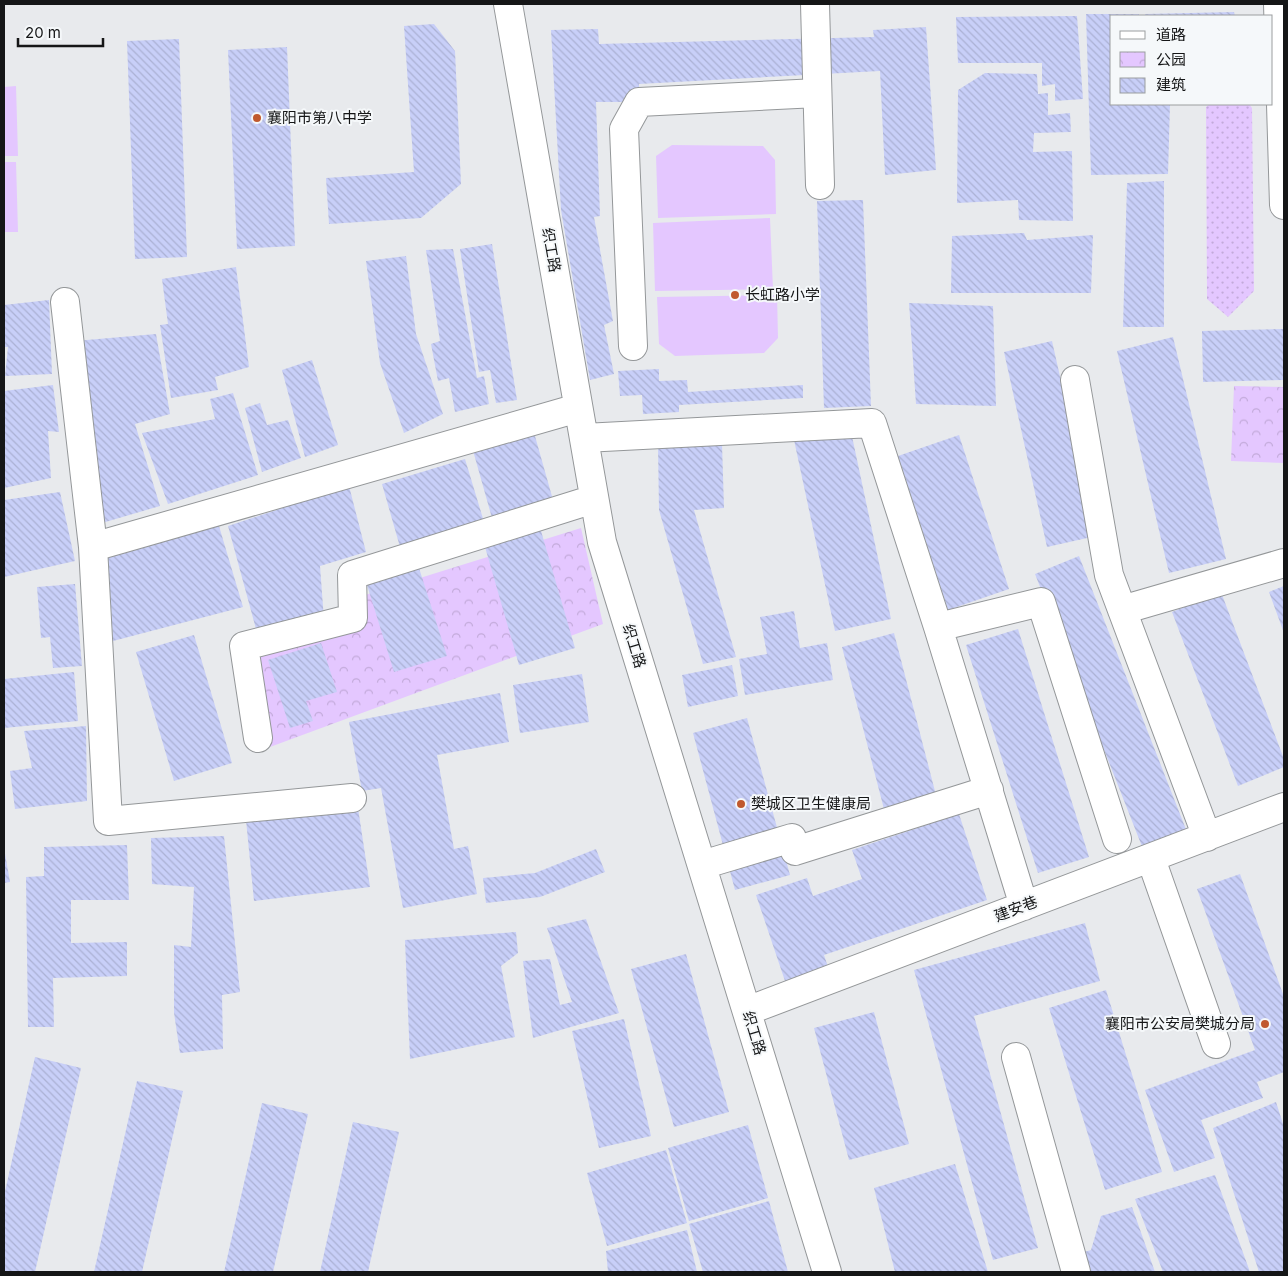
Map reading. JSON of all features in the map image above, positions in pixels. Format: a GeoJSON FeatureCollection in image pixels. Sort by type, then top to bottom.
{"type":"FeatureCollection","features":[{"type":"Feature","properties":{"kind":"street","name":"织工路"},"geometry":{"type":"LineString","coordinates":[[508,4],[602,542],[828,1272]]}},
{"type":"Feature","properties":{"kind":"street"},"geometry":{"type":"LineString","coordinates":[[815,4],[820,185]]}},
{"type":"Feature","properties":{"kind":"street"},"geometry":{"type":"LineString","coordinates":[[1278,4],[1282,64],[1284,188]]}},
{"type":"Feature","properties":{"kind":"street"},"geometry":{"type":"LineString","coordinates":[[633,346],[624,128],[639,102],[817,93]]}},
{"type":"Feature","properties":{"kind":"street"},"geometry":{"type":"LineString","coordinates":[[64,302],[93,547],[108,821],[352,798]]}},
{"type":"Feature","properties":{"kind":"street"},"geometry":{"type":"LineString","coordinates":[[1076,380],[1109,575],[1206,837]]}},
{"type":"Feature","properties":{"kind":"street"},"geometry":{"type":"LineString","coordinates":[[93,547],[578,408]]}},
{"type":"Feature","properties":{"kind":"street"},"geometry":{"type":"LineString","coordinates":[[584,438],[872,423],[938,627],[1024,906]]}},
{"type":"Feature","properties":{"kind":"street"},"geometry":{"type":"LineString","coordinates":[[258,738],[244,646],[353,618],[352,575],[594,499]]}},
{"type":"Feature","properties":{"kind":"street"},"geometry":{"type":"LineString","coordinates":[[1122,610],[1284,564]]}},
{"type":"Feature","properties":{"kind":"street"},"geometry":{"type":"LineString","coordinates":[[938,627],[1041,602],[1116,839]]}},
{"type":"Feature","properties":{"kind":"street"},"geometry":{"type":"LineString","coordinates":[[702,865],[792,838],[795,851],[989,790]]}},
{"type":"Feature","properties":{"kind":"street","name":"建安巷"},"geometry":{"type":"LineString","coordinates":[[748,1012],[1284,807]]}},
{"type":"Feature","properties":{"kind":"street"},"geometry":{"type":"LineString","coordinates":[[1151,858],[1216,1044]]}},
{"type":"Feature","properties":{"kind":"street"},"geometry":{"type":"LineString","coordinates":[[1016,1058],[1076,1272]]}},
{"type":"Feature","properties":{"kind":"green space"},"geometry":{"type":"Polygon","coordinates":[[[16,86],[18,156],[4,156],[4,87],[16,86]]]}},
{"type":"Feature","properties":{"kind":"green space"},"geometry":{"type":"Polygon","coordinates":[[[1209,105],[1250,105],[1252,108],[1254,291],[1228,317],[1207,299],[1206,107],[1209,105]]]}},
{"type":"Feature","properties":{"kind":"green space"},"geometry":{"type":"Polygon","coordinates":[[[672,145],[763,146],[775,160],[776,214],[658,218],[656,156],[672,145]]]}},
{"type":"Feature","properties":{"kind":"green space"},"geometry":{"type":"Polygon","coordinates":[[[4,162],[16,162],[18,232],[4,232],[4,162]]]}},
{"type":"Feature","properties":{"kind":"green space"},"geometry":{"type":"Polygon","coordinates":[[[770,218],[773,289],[655,291],[653,223],[770,218]]]}},
{"type":"Feature","properties":{"kind":"green space"},"geometry":{"type":"Polygon","coordinates":[[[777,295],[778,338],[764,353],[675,356],[659,344],[657,297],[777,295]]]}},
{"type":"Feature","properties":{"kind":"green space"},"geometry":{"type":"Polygon","coordinates":[[[1234,386],[1284,387],[1284,463],[1231,461],[1234,386]]]}},
{"type":"Feature","properties":{"kind":"green space"},"geometry":{"type":"Polygon","coordinates":[[[581,528],[603,624],[270,747],[257,651],[356,632],[362,596],[581,528]]]}},
{"type":"Feature","properties":{"kind":"building"},"geometry":{"type":"Polygon","coordinates":[[[1234,12],[1235,15],[1145,15],[1234,12]]]}},
{"type":"Feature","properties":{"kind":"building"},"geometry":{"type":"Polygon","coordinates":[[[1086,14],[1139,14],[1110,15],[1110,105],[1170,105],[1168,174],[1091,175],[1086,14]]]}},
{"type":"Feature","properties":{"kind":"building"},"geometry":{"type":"Polygon","coordinates":[[[1077,16],[1083,99],[1055,101],[1055,84],[1042,86],[1042,63],[958,63],[956,17],[1077,16]]]}},
{"type":"Feature","properties":{"kind":"building"},"geometry":{"type":"Polygon","coordinates":[[[434,24],[455,51],[461,184],[421,218],[329,224],[326,178],[414,172],[404,26],[434,24]]]}},
{"type":"Feature","properties":{"kind":"building"},"geometry":{"type":"Polygon","coordinates":[[[926,27],[936,170],[885,175],[880,71],[639,84],[639,102],[596,102],[600,216],[594,217],[613,321],[604,325],[614,374],[590,380],[561,210],[551,30],[598,29],[599,44],[874,37],[873,30],[926,27]]]}},
{"type":"Feature","properties":{"kind":"building"},"geometry":{"type":"Polygon","coordinates":[[[179,39],[187,257],[135,259],[127,41],[179,39]]]}},
{"type":"Feature","properties":{"kind":"building"},"geometry":{"type":"Polygon","coordinates":[[[287,47],[295,246],[237,249],[228,50],[287,47]]]}},
{"type":"Feature","properties":{"kind":"building"},"geometry":{"type":"Polygon","coordinates":[[[985,73],[1037,74],[1038,94],[1048,93],[1048,115],[1070,113],[1071,132],[1034,133],[1033,152],[1072,151],[1073,221],[1019,220],[1018,200],[957,203],[958,90],[985,73]]]}},
{"type":"Feature","properties":{"kind":"building"},"geometry":{"type":"Polygon","coordinates":[[[1164,181],[1164,327],[1123,327],[1127,183],[1164,181]]]}},
{"type":"Feature","properties":{"kind":"building"},"geometry":{"type":"Polygon","coordinates":[[[863,200],[871,406],[824,408],[817,201],[863,200]]]}},
{"type":"Feature","properties":{"kind":"building"},"geometry":{"type":"Polygon","coordinates":[[[1024,233],[1027,240],[1093,235],[1091,293],[951,293],[952,236],[1024,233]]]}},
{"type":"Feature","properties":{"kind":"building"},"geometry":{"type":"Polygon","coordinates":[[[492,244],[517,400],[496,403],[490,370],[479,372],[460,249],[492,244]]]}},
{"type":"Feature","properties":{"kind":"building"},"geometry":{"type":"Polygon","coordinates":[[[453,249],[477,378],[484,376],[489,404],[455,412],[449,378],[438,381],[431,344],[440,341],[426,250],[453,249]]]}},
{"type":"Feature","properties":{"kind":"building"},"geometry":{"type":"Polygon","coordinates":[[[406,256],[416,334],[443,414],[404,433],[380,363],[366,261],[406,256]]]}},
{"type":"Feature","properties":{"kind":"building"},"geometry":{"type":"Polygon","coordinates":[[[236,267],[249,367],[215,377],[218,390],[171,398],[160,325],[168,324],[162,279],[236,267]]]}},
{"type":"Feature","properties":{"kind":"building"},"geometry":{"type":"Polygon","coordinates":[[[49,300],[52,374],[5,376],[8,347],[4,347],[4,305],[49,300]]]}},
{"type":"Feature","properties":{"kind":"building"},"geometry":{"type":"Polygon","coordinates":[[[909,303],[993,306],[996,406],[916,404],[909,303]]]}},
{"type":"Feature","properties":{"kind":"building"},"geometry":{"type":"Polygon","coordinates":[[[1284,329],[1284,380],[1203,382],[1202,331],[1284,329]]]}},
{"type":"Feature","properties":{"kind":"building"},"geometry":{"type":"Polygon","coordinates":[[[156,334],[170,414],[135,424],[160,506],[102,523],[75,341],[156,334]]]}},
{"type":"Feature","properties":{"kind":"building"},"geometry":{"type":"Polygon","coordinates":[[[1173,337],[1226,559],[1169,573],[1117,351],[1173,337]]]}},
{"type":"Feature","properties":{"kind":"building"},"geometry":{"type":"Polygon","coordinates":[[[1052,341],[1096,536],[1047,547],[1004,352],[1052,341]]]}},
{"type":"Feature","properties":{"kind":"building"},"geometry":{"type":"Polygon","coordinates":[[[312,360],[338,445],[305,457],[282,370],[312,360]]]}},
{"type":"Feature","properties":{"kind":"building"},"geometry":{"type":"Polygon","coordinates":[[[659,369],[659,381],[687,380],[688,392],[803,385],[803,398],[679,405],[679,412],[643,414],[642,395],[620,396],[618,371],[659,369]]]}},
{"type":"Feature","properties":{"kind":"building"},"geometry":{"type":"Polygon","coordinates":[[[53,385],[59,432],[48,431],[51,478],[4,488],[4,391],[53,385]]]}},
{"type":"Feature","properties":{"kind":"building"},"geometry":{"type":"Polygon","coordinates":[[[233,393],[258,475],[168,504],[142,433],[215,419],[210,399],[233,393]]]}},
{"type":"Feature","properties":{"kind":"building"},"geometry":{"type":"Polygon","coordinates":[[[260,403],[267,425],[288,420],[301,458],[262,472],[245,408],[260,403]]]}},
{"type":"Feature","properties":{"kind":"building"},"geometry":{"type":"Polygon","coordinates":[[[850,427],[891,619],[835,631],[794,440],[850,427]]]}},
{"type":"Feature","properties":{"kind":"building"},"geometry":{"type":"Polygon","coordinates":[[[533,429],[553,500],[492,518],[472,447],[533,429]]]}},
{"type":"Feature","properties":{"kind":"building"},"geometry":{"type":"Polygon","coordinates":[[[959,435],[1009,589],[948,610],[898,456],[959,435]]]}},
{"type":"Feature","properties":{"kind":"building"},"geometry":{"type":"Polygon","coordinates":[[[722,444],[724,508],[694,510],[736,657],[703,664],[659,510],[658,445],[722,444]]]}},
{"type":"Feature","properties":{"kind":"building"},"geometry":{"type":"Polygon","coordinates":[[[465,459],[484,522],[400,547],[382,484],[465,459]]]}},
{"type":"Feature","properties":{"kind":"building"},"geometry":{"type":"Polygon","coordinates":[[[349,486],[366,552],[320,566],[324,620],[256,629],[228,526],[349,486]]]}},
{"type":"Feature","properties":{"kind":"building"},"geometry":{"type":"Polygon","coordinates":[[[60,492],[75,561],[4,577],[4,500],[60,492]]]}},
{"type":"Feature","properties":{"kind":"building"},"geometry":{"type":"Polygon","coordinates":[[[539,524],[575,648],[519,665],[483,540],[539,524]]]}},
{"type":"Feature","properties":{"kind":"building"},"geometry":{"type":"Polygon","coordinates":[[[219,526],[243,607],[113,641],[108,558],[219,526]]]}},
{"type":"Feature","properties":{"kind":"building"},"geometry":{"type":"Polygon","coordinates":[[[1079,556],[1187,832],[1143,849],[1035,574],[1079,556]]]}},
{"type":"Feature","properties":{"kind":"building"},"geometry":{"type":"Polygon","coordinates":[[[419,568],[447,656],[394,672],[367,585],[419,568]]]}},
{"type":"Feature","properties":{"kind":"building"},"geometry":{"type":"Polygon","coordinates":[[[75,584],[82,666],[53,668],[50,637],[41,638],[37,587],[75,584]]]}},
{"type":"Feature","properties":{"kind":"building"},"geometry":{"type":"Polygon","coordinates":[[[1284,586],[1284,633],[1269,592],[1284,586]]]}},
{"type":"Feature","properties":{"kind":"building"},"geometry":{"type":"Polygon","coordinates":[[[1221,592],[1284,759],[1284,767],[1238,786],[1172,612],[1221,592]]]}},
{"type":"Feature","properties":{"kind":"building"},"geometry":{"type":"Polygon","coordinates":[[[794,611],[800,648],[827,643],[833,680],[745,695],[739,659],[767,654],[760,617],[794,611]]]}},
{"type":"Feature","properties":{"kind":"building"},"geometry":{"type":"Polygon","coordinates":[[[1018,629],[1089,857],[1038,873],[966,645],[1018,629]]]}},
{"type":"Feature","properties":{"kind":"building"},"geometry":{"type":"Polygon","coordinates":[[[894,633],[937,799],[885,813],[842,647],[894,633]]]}},
{"type":"Feature","properties":{"kind":"building"},"geometry":{"type":"Polygon","coordinates":[[[194,635],[232,763],[174,781],[136,652],[194,635]]]}},
{"type":"Feature","properties":{"kind":"building"},"geometry":{"type":"Polygon","coordinates":[[[321,643],[337,692],[306,701],[313,721],[290,728],[268,660],[321,643]]]}},
{"type":"Feature","properties":{"kind":"building"},"geometry":{"type":"Polygon","coordinates":[[[732,665],[738,696],[688,707],[682,675],[732,665]]]}},
{"type":"Feature","properties":{"kind":"building"},"geometry":{"type":"Polygon","coordinates":[[[74,672],[78,721],[4,728],[4,679],[74,672]]]}},
{"type":"Feature","properties":{"kind":"building"},"geometry":{"type":"Polygon","coordinates":[[[582,674],[589,722],[520,733],[513,685],[582,674]]]}},
{"type":"Feature","properties":{"kind":"building"},"geometry":{"type":"Polygon","coordinates":[[[500,693],[509,742],[437,755],[454,849],[468,846],[477,894],[403,908],[381,788],[362,791],[349,722],[500,693]]]}},
{"type":"Feature","properties":{"kind":"building","name":"樊城区卫生健康局"},"geometry":{"type":"Polygon","coordinates":[[[747,718],[790,875],[735,890],[693,733],[747,718]]]}},
{"type":"Feature","properties":{"kind":"building"},"geometry":{"type":"Polygon","coordinates":[[[86,726],[87,801],[15,809],[10,771],[32,768],[24,731],[86,726]]]}},
{"type":"Feature","properties":{"kind":"building"},"geometry":{"type":"Polygon","coordinates":[[[358,808],[370,887],[254,901],[246,820],[358,808]]]}},
{"type":"Feature","properties":{"kind":"building"},"geometry":{"type":"Polygon","coordinates":[[[959,814],[987,900],[824,955],[829,970],[786,984],[756,895],[807,878],[813,896],[862,879],[852,850],[959,814]]]}},
{"type":"Feature","properties":{"kind":"building"},"geometry":{"type":"Polygon","coordinates":[[[224,836],[240,992],[222,995],[223,1049],[180,1053],[174,1013],[174,945],[191,947],[194,887],[152,884],[151,838],[224,836]]]}},
{"type":"Feature","properties":{"kind":"building"},"geometry":{"type":"Polygon","coordinates":[[[127,845],[129,900],[71,900],[71,943],[127,942],[127,976],[53,978],[54,1027],[28,1027],[26,877],[44,876],[44,847],[127,845]]]}},
{"type":"Feature","properties":{"kind":"building"},"geometry":{"type":"Polygon","coordinates":[[[4,848],[10,882],[4,883],[4,848]]]}},
{"type":"Feature","properties":{"kind":"building"},"geometry":{"type":"Polygon","coordinates":[[[596,849],[605,872],[540,897],[486,903],[483,878],[535,873],[596,849]]]}},
{"type":"Feature","properties":{"kind":"building","name":"襄阳市公安局樊城分局"},"geometry":{"type":"Polygon","coordinates":[[[1240,874],[1284,997],[1284,1072],[1257,1082],[1263,1098],[1201,1120],[1215,1158],[1174,1172],[1145,1090],[1255,1050],[1197,889],[1240,874]]]}},
{"type":"Feature","properties":{"kind":"building"},"geometry":{"type":"Polygon","coordinates":[[[586,919],[619,1013],[533,1038],[523,961],[550,959],[560,1005],[572,1002],[547,928],[586,919]]]}},
{"type":"Feature","properties":{"kind":"building"},"geometry":{"type":"Polygon","coordinates":[[[1085,923],[1100,981],[974,1016],[1038,1248],[993,1260],[914,970],[1085,923]]]}},
{"type":"Feature","properties":{"kind":"building"},"geometry":{"type":"Polygon","coordinates":[[[516,932],[518,953],[501,966],[515,1037],[410,1059],[405,940],[516,932]]]}},
{"type":"Feature","properties":{"kind":"building"},"geometry":{"type":"Polygon","coordinates":[[[686,954],[729,1112],[674,1127],[631,969],[686,954]]]}},
{"type":"Feature","properties":{"kind":"building"},"geometry":{"type":"Polygon","coordinates":[[[1106,990],[1162,1172],[1105,1190],[1049,1008],[1106,990]]]}},
{"type":"Feature","properties":{"kind":"building"},"geometry":{"type":"Polygon","coordinates":[[[874,1012],[909,1144],[849,1160],[814,1028],[874,1012]]]}},
{"type":"Feature","properties":{"kind":"building"},"geometry":{"type":"Polygon","coordinates":[[[624,1019],[651,1136],[599,1148],[572,1031],[624,1019]]]}},
{"type":"Feature","properties":{"kind":"building"},"geometry":{"type":"Polygon","coordinates":[[[35,1057],[81,1068],[35,1272],[4,1272],[4,1196],[35,1057]]]}},
{"type":"Feature","properties":{"kind":"building"},"geometry":{"type":"Polygon","coordinates":[[[137,1081],[183,1091],[142,1272],[94,1272],[137,1081]]]}},
{"type":"Feature","properties":{"kind":"building"},"geometry":{"type":"Polygon","coordinates":[[[1276,1102],[1284,1127],[1284,1272],[1259,1272],[1213,1128],[1276,1102]]]}},
{"type":"Feature","properties":{"kind":"building"},"geometry":{"type":"Polygon","coordinates":[[[262,1103],[308,1114],[273,1272],[224,1272],[262,1103]]]}},
{"type":"Feature","properties":{"kind":"building"},"geometry":{"type":"Polygon","coordinates":[[[353,1122],[399,1132],[368,1272],[320,1272],[353,1122]]]}},
{"type":"Feature","properties":{"kind":"building"},"geometry":{"type":"Polygon","coordinates":[[[748,1125],[768,1198],[689,1221],[668,1148],[748,1125]]]}},
{"type":"Feature","properties":{"kind":"building"},"geometry":{"type":"Polygon","coordinates":[[[666,1150],[687,1223],[607,1246],[587,1173],[666,1150]]]}},
{"type":"Feature","properties":{"kind":"building"},"geometry":{"type":"Polygon","coordinates":[[[955,1164],[988,1272],[895,1272],[874,1188],[955,1164]]]}},
{"type":"Feature","properties":{"kind":"building"},"geometry":{"type":"Polygon","coordinates":[[[1215,1175],[1250,1272],[1163,1272],[1135,1199],[1215,1175]]]}},
{"type":"Feature","properties":{"kind":"building"},"geometry":{"type":"Polygon","coordinates":[[[769,1201],[788,1272],[703,1272],[689,1224],[769,1201]]]}},
{"type":"Feature","properties":{"kind":"building"},"geometry":{"type":"Polygon","coordinates":[[[1132,1207],[1155,1272],[1082,1272],[1077,1254],[1091,1250],[1101,1216],[1132,1207]]]}},
{"type":"Feature","properties":{"kind":"building"},"geometry":{"type":"Polygon","coordinates":[[[687,1230],[697,1272],[608,1272],[606,1251],[687,1230]]]}},
{"type":"Feature","properties":{"kind":"place","name":"襄阳市第八中学"},"geometry":{"type":"Point","coordinates":[257,118]}},
{"type":"Feature","properties":{"kind":"place","name":"长虹路小学"},"geometry":{"type":"Point","coordinates":[735,295]}},
{"type":"Feature","properties":{"kind":"place","name":"樊城区卫生健康局"},"geometry":{"type":"Point","coordinates":[741,804]}},
{"type":"Feature","properties":{"kind":"place","name":"襄阳市公安局樊城分局"},"geometry":{"type":"Point","coordinates":[1265,1024]}}]}
